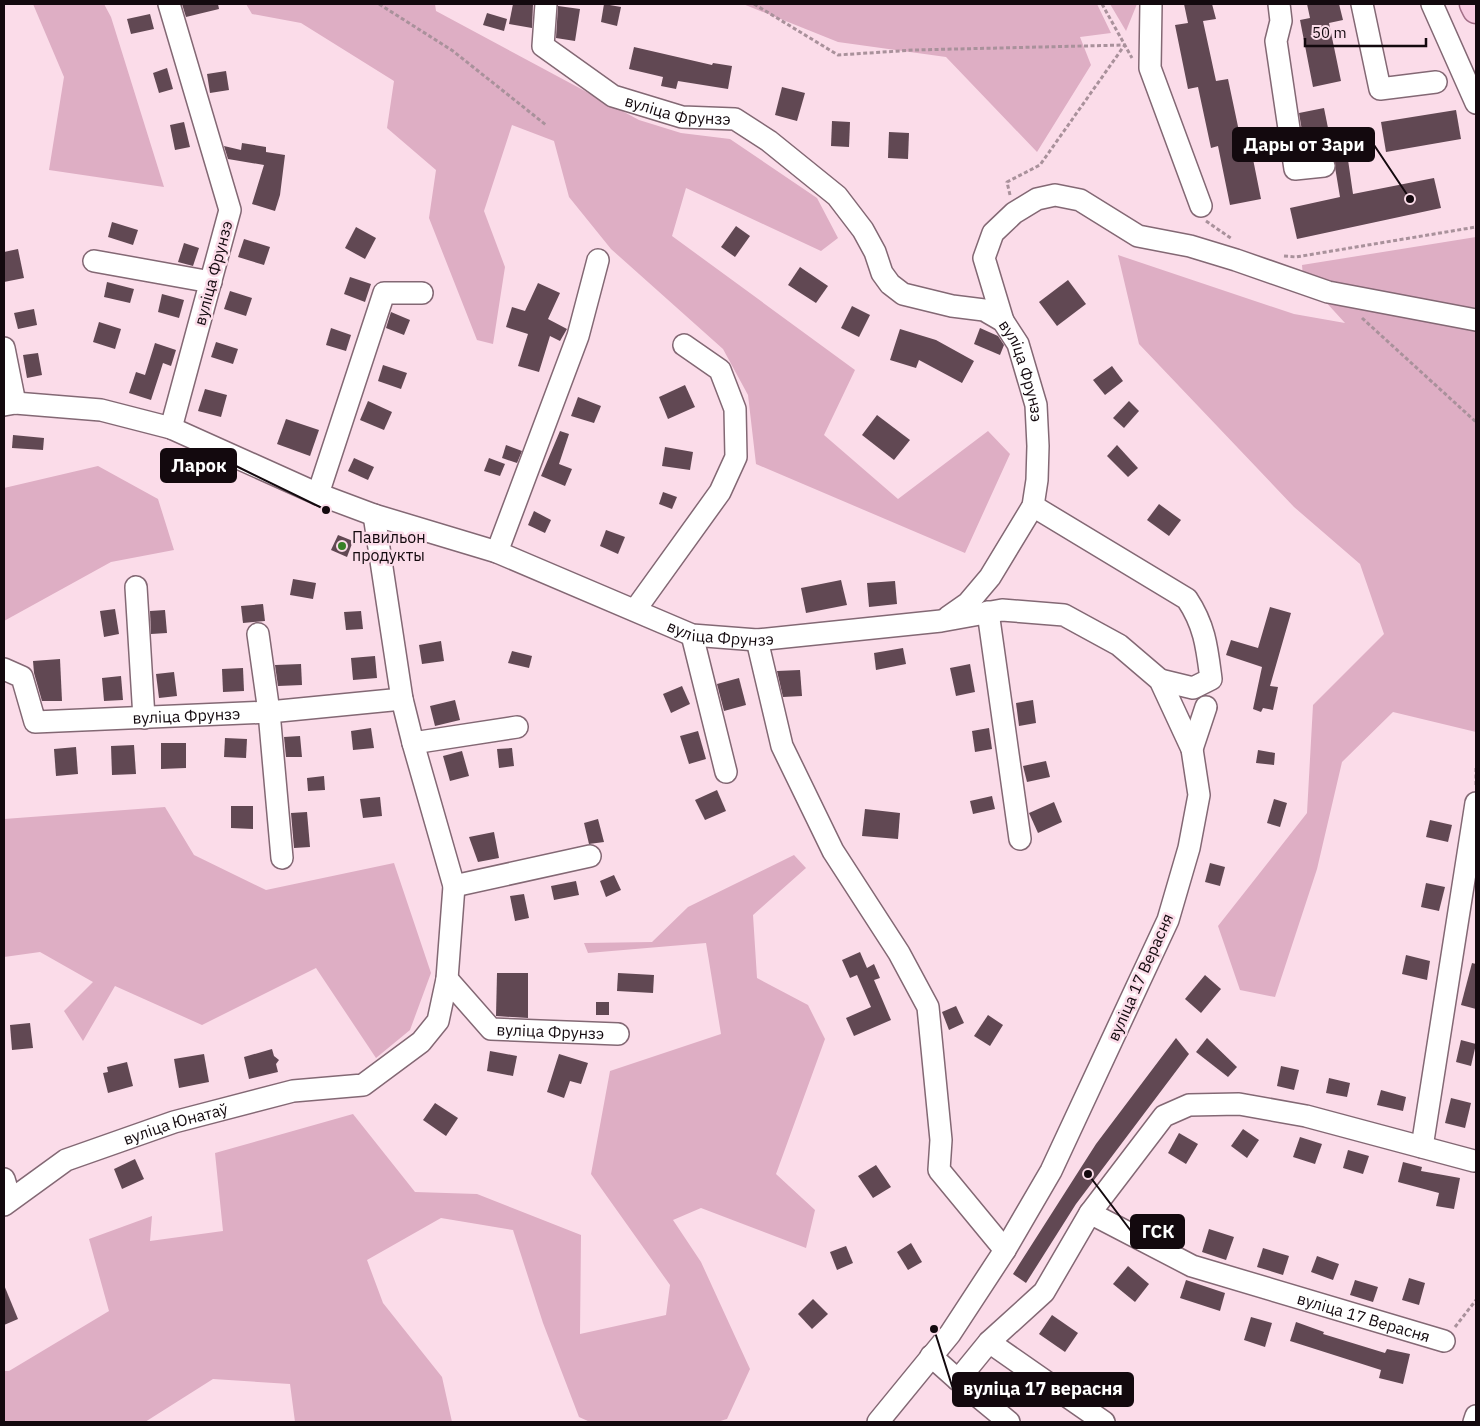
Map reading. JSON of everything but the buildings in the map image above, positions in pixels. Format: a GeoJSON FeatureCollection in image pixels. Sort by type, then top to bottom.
{"type":"FeatureCollection","features":[{"type":"Feature","properties":{"kind":"main road"},"geometry":{"type":"LineString","coordinates":[[1473,4],[1476,10]]}},
{"type":"Feature","properties":{"kind":"street","name":"вуліца Фрунзэ"},"geometry":{"type":"LineString","coordinates":[[169,4],[230,210],[171,428]]}},
{"type":"Feature","properties":{"kind":"street","name":"вуліца Фрунзэ"},"geometry":{"type":"LineString","coordinates":[[4,348],[9,404],[101,410],[171,428],[318,494],[374,515],[497,552],[692,635],[757,640],[941,621],[968,603],[990,577],[1032,506],[1037,471],[1036,405],[1018,344],[1003,321],[984,310],[952,306],[903,294],[890,284],[882,273],[875,252],[863,230],[837,196],[769,140],[735,119],[682,117],[613,96],[543,46],[546,4]]}},
{"type":"Feature","properties":{"kind":"street"},"geometry":{"type":"LineString","coordinates":[[1151,4],[1150,68],[1201,206]]}},
{"type":"Feature","properties":{"kind":"street"},"geometry":{"type":"LineString","coordinates":[[1279,4],[1281,21],[1276,41],[1295,170],[1324,166]]}},
{"type":"Feature","properties":{"kind":"street"},"geometry":{"type":"LineString","coordinates":[[1362,4],[1380,89],[1436,82]]}},
{"type":"Feature","properties":{"kind":"street"},"geometry":{"type":"LineString","coordinates":[[1432,4],[1476,103]]}},
{"type":"Feature","properties":{"kind":"street"},"geometry":{"type":"LineString","coordinates":[[1003,321],[984,258],[992,233],[1014,213],[1037,199],[1055,195],[1080,200],[1138,236],[1190,246],[1328,292],[1476,320]]}},
{"type":"Feature","properties":{"kind":"street"},"geometry":{"type":"LineString","coordinates":[[497,552],[578,336],[598,260]]}},
{"type":"Feature","properties":{"kind":"street"},"geometry":{"type":"LineString","coordinates":[[94,261],[211,282]]}},
{"type":"Feature","properties":{"kind":"street"},"geometry":{"type":"LineString","coordinates":[[318,494],[384,293],[422,293]]}},
{"type":"Feature","properties":{"kind":"street"},"geometry":{"type":"LineString","coordinates":[[635,610],[720,492],[736,457],[735,409],[720,370],[684,345]]}},
{"type":"Feature","properties":{"kind":"street"},"geometry":{"type":"LineString","coordinates":[[1032,506],[1187,599],[1196,612],[1205,635],[1211,679],[1193,688],[1160,680]]}},
{"type":"Feature","properties":{"kind":"street"},"geometry":{"type":"LineString","coordinates":[[374,515],[402,699],[454,886],[447,979]]}},
{"type":"Feature","properties":{"kind":"street"},"geometry":{"type":"LineString","coordinates":[[136,587],[144,718]]}},
{"type":"Feature","properties":{"kind":"street","name":"вуліца 17 Верасня"},"geometry":{"type":"LineString","coordinates":[[878,1422],[930,1356],[950,1334],[1005,1250],[1051,1171],[1168,920],[1188,848],[1198,795],[1192,749],[1160,680],[1119,645],[1064,615],[1002,610],[941,621]]}},
{"type":"Feature","properties":{"kind":"street"},"geometry":{"type":"LineString","coordinates":[[988,612],[1020,839]]}},
{"type":"Feature","properties":{"kind":"street"},"geometry":{"type":"LineString","coordinates":[[258,634],[268,712],[282,858]]}},
{"type":"Feature","properties":{"kind":"street"},"geometry":{"type":"LineString","coordinates":[[692,635],[726,772]]}},
{"type":"Feature","properties":{"kind":"street"},"geometry":{"type":"LineString","coordinates":[[757,640],[782,746],[833,851],[899,952],[928,1007],[941,1140],[939,1170],[1005,1250]]}},
{"type":"Feature","properties":{"kind":"street","name":"вуліца Фрунзэ"},"geometry":{"type":"LineString","coordinates":[[4,669],[22,678],[35,722],[268,712],[402,699]]}},
{"type":"Feature","properties":{"kind":"street"},"geometry":{"type":"LineString","coordinates":[[1192,749],[1206,706]]}},
{"type":"Feature","properties":{"kind":"street"},"geometry":{"type":"LineString","coordinates":[[413,743],[517,727]]}},
{"type":"Feature","properties":{"kind":"street"},"geometry":{"type":"LineString","coordinates":[[1422,1147],[1476,803]]}},
{"type":"Feature","properties":{"kind":"street"},"geometry":{"type":"LineString","coordinates":[[454,886],[590,856]]}},
{"type":"Feature","properties":{"kind":"street","name":"вуліца Фрунзэ"},"geometry":{"type":"LineString","coordinates":[[447,979],[491,1029],[618,1034]]}},
{"type":"Feature","properties":{"kind":"street","name":"вуліца Юнатаў"},"geometry":{"type":"LineString","coordinates":[[5,1195],[66,1160],[174,1122],[293,1091],[363,1085],[420,1042],[438,1021],[447,979]]}},
{"type":"Feature","properties":{"kind":"street"},"geometry":{"type":"LineString","coordinates":[[958,1380],[989,1342],[1044,1292],[1090,1213],[1164,1116],[1189,1105],[1239,1104],[1306,1116],[1474,1161]]}},
{"type":"Feature","properties":{"kind":"street","name":"вуліца 17 Верасня"},"geometry":{"type":"LineString","coordinates":[[1090,1213],[1192,1266],[1444,1341]]}},
{"type":"Feature","properties":{"kind":"street"},"geometry":{"type":"LineString","coordinates":[[989,1342],[1104,1422]]}},
{"type":"Feature","properties":{"kind":"street"},"geometry":{"type":"LineString","coordinates":[[930,1356],[1008,1422]]}},
{"type":"Feature","properties":{"kind":"street"},"geometry":{"type":"LineString","coordinates":[[1474,1422],[1476,1416]]}},
{"type":"Feature","properties":{"kind":"path"},"geometry":{"type":"LineString","coordinates":[[379,4],[453,52],[546,125]]}},
{"type":"Feature","properties":{"kind":"path"},"geometry":{"type":"LineString","coordinates":[[754,4],[838,54],[914,50],[1124,45]]}},
{"type":"Feature","properties":{"kind":"path"},"geometry":{"type":"LineString","coordinates":[[1102,4],[1135,65],[1150,68]]}},
{"type":"Feature","properties":{"kind":"path"},"geometry":{"type":"LineString","coordinates":[[1014,213],[1007,182],[1040,165],[1124,45]]}},
{"type":"Feature","properties":{"kind":"path"},"geometry":{"type":"LineString","coordinates":[[1201,206],[1207,224],[1239,243]]}},
{"type":"Feature","properties":{"kind":"path"},"geometry":{"type":"LineString","coordinates":[[1281,256],[1296,257],[1476,227]]}},
{"type":"Feature","properties":{"kind":"path"},"geometry":{"type":"LineString","coordinates":[[1355,311],[1476,422]]}},
{"type":"Feature","properties":{"kind":"path"},"geometry":{"type":"LineString","coordinates":[[1444,1341],[1476,1300]]}},
{"type":"Feature","properties":{"kind":"shaded area"},"geometry":{"type":"Polygon","coordinates":[[[33,4],[104,4],[111,17],[164,187],[49,170],[64,77],[33,4]]]}},
{"type":"Feature","properties":{"kind":"shaded area"},"geometry":{"type":"Polygon","coordinates":[[[246,4],[435,4],[436,11],[639,120],[681,133],[730,139],[817,198],[838,238],[821,251],[686,188],[672,236],[855,370],[824,435],[898,499],[988,431],[1010,454],[965,553],[756,464],[748,395],[723,349],[611,249],[569,197],[554,141],[512,125],[484,211],[505,267],[493,344],[477,340],[429,218],[436,170],[387,128],[394,81],[301,23],[252,14],[246,4]]]}},
{"type":"Feature","properties":{"kind":"shaded area"},"geometry":{"type":"Polygon","coordinates":[[[743,4],[1097,4],[1111,33],[1080,37],[1091,65],[1037,152],[946,57],[838,42],[743,4]]]}},
{"type":"Feature","properties":{"kind":"shaded area"},"geometry":{"type":"Polygon","coordinates":[[[1110,4],[1137,4],[1126,31],[1110,4]]]}},
{"type":"Feature","properties":{"kind":"shaded area"},"geometry":{"type":"Polygon","coordinates":[[[1476,237],[1476,732],[1393,712],[1342,762],[1317,869],[1275,997],[1240,990],[1218,926],[1307,813],[1313,705],[1384,634],[1360,564],[1294,507],[1139,344],[1118,255],[1294,314],[1345,323],[1303,277],[1302,265],[1476,237]]]}},
{"type":"Feature","properties":{"kind":"shaded area"},"geometry":{"type":"Polygon","coordinates":[[[98,466],[158,499],[174,550],[111,562],[4,621],[4,488],[98,466]]]}},
{"type":"Feature","properties":{"kind":"shaded area"},"geometry":{"type":"Polygon","coordinates":[[[165,807],[194,855],[266,890],[394,863],[431,973],[410,1030],[376,1058],[316,968],[202,1025],[115,986],[83,1041],[64,1011],[93,982],[40,952],[4,957],[4,819],[165,807]]]}},
{"type":"Feature","properties":{"kind":"shaded area"},"geometry":{"type":"Polygon","coordinates":[[[794,855],[806,868],[753,915],[757,978],[808,1005],[825,1039],[776,1174],[815,1210],[806,1248],[701,1208],[673,1220],[701,1262],[750,1369],[727,1419],[717,1422],[590,1422],[579,1417],[543,1323],[513,1230],[441,1218],[367,1260],[383,1303],[442,1377],[452,1422],[295,1422],[290,1384],[213,1379],[145,1422],[4,1422],[4,1371],[9,1371],[109,1311],[89,1239],[152,1216],[150,1241],[223,1231],[215,1153],[353,1114],[415,1192],[477,1194],[581,1235],[580,1334],[666,1315],[670,1285],[591,1174],[610,1071],[721,1034],[706,943],[588,953],[584,943],[652,942],[688,907],[794,855]]]}},
{"type":"Feature","properties":{"kind":"place","name":"Дары от Зари"},"geometry":{"type":"Point","coordinates":[1410,199]}},
{"type":"Feature","properties":{"kind":"place","name":"Ларок"},"geometry":{"type":"Point","coordinates":[326,510]}},
{"type":"Feature","properties":{"kind":"place","name":"Павильон продукты"},"geometry":{"type":"Point","coordinates":[342,546]}},
{"type":"Feature","properties":{"kind":"place","name":"ГСК"},"geometry":{"type":"Point","coordinates":[1088,1174]}},
{"type":"Feature","properties":{"kind":"place","name":"вуліца 17 верасня"},"geometry":{"type":"Point","coordinates":[934,1329]}}]}
